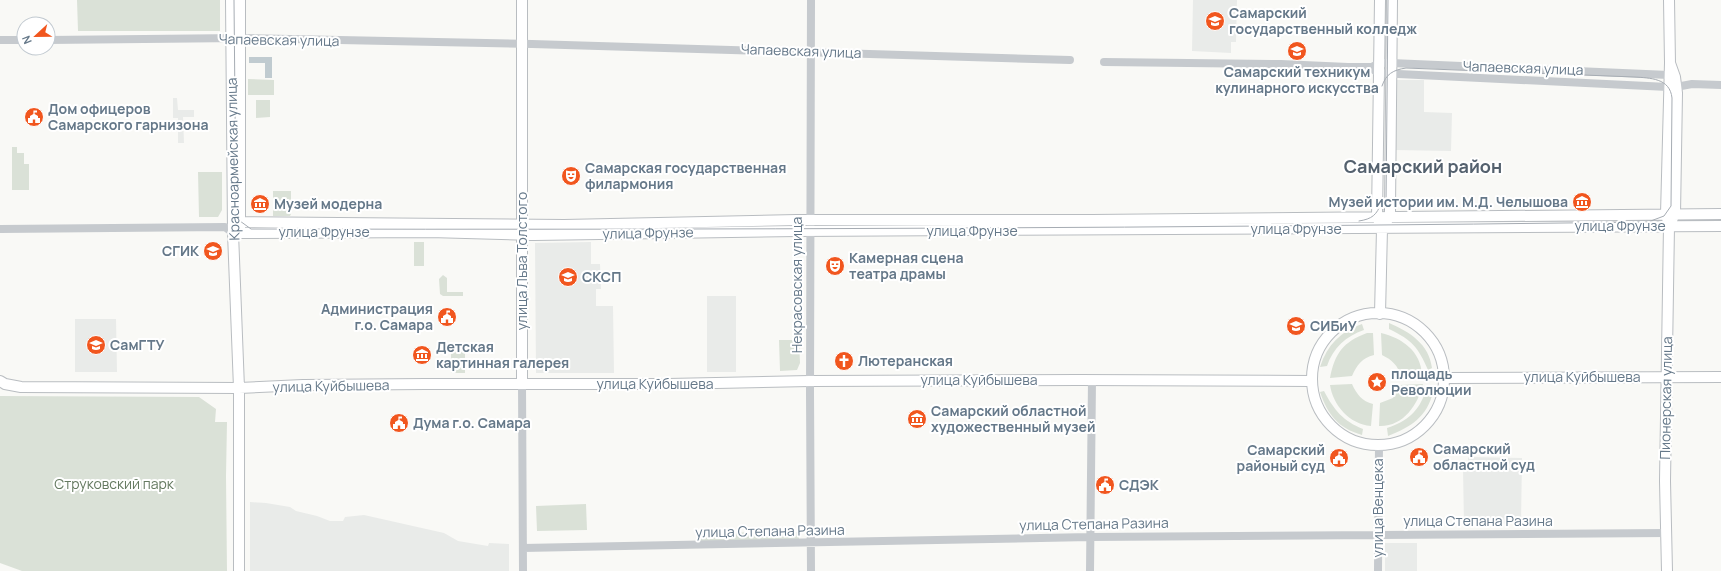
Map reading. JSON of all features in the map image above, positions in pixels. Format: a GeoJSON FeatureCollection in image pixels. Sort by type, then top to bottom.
{"type":"FeatureCollection","features":[{"type":"Feature","properties":{"kind":"main road","name":"Красноармейская улица"},"geometry":{"type":"LineString","coordinates":[[232,0],[236,38]]}},
{"type":"Feature","properties":{"kind":"main road","name":"Красноармейская улица"},"geometry":{"type":"LineString","coordinates":[[239,571],[238,318],[234,227],[236,38],[240,0]]}},
{"type":"Feature","properties":{"kind":"main road","name":"улица Льва Толстого"},"geometry":{"type":"LineString","coordinates":[[522,0],[522,384]]}},
{"type":"Feature","properties":{"kind":"main road"},"geometry":{"type":"LineString","coordinates":[[1380,0],[1376,68],[1377,217],[1382,228],[1380,314]]}},
{"type":"Feature","properties":{"kind":"main road"},"geometry":{"type":"LineString","coordinates":[[1382,228],[1390,216],[1392,0]]}},
{"type":"Feature","properties":{"kind":"main road","name":"Пионерская улица"},"geometry":{"type":"LineString","coordinates":[[1667,571],[1666,377],[1672,81],[1670,63],[1669,0]]}},
{"type":"Feature","properties":{"kind":"main road","name":"улица Фрунзе"},"geometry":{"type":"LineString","coordinates":[[522,229],[810,220],[1085,220],[1721,214]]}},
{"type":"Feature","properties":{"kind":"main road","name":"улица Фрунзе"},"geometry":{"type":"LineString","coordinates":[[234,227],[810,232],[1721,226]]}},
{"type":"Feature","properties":{"kind":"main road"},"geometry":{"type":"LineString","coordinates":[[1367,314],[1400,317],[1422,330],[1431,339],[1438,352],[1444,378],[1440,401],[1436,412],[1423,427],[1404,440],[1388,445],[1368,445],[1344,436],[1326,419],[1317,404],[1311,381],[1314,360],[1330,333],[1353,318],[1367,314]]}},
{"type":"Feature","properties":{"kind":"main road","name":"улица Куйбышева"},"geometry":{"type":"LineString","coordinates":[[1444,378],[1721,376]]}},
{"type":"Feature","properties":{"kind":"main road","name":"улица Куйбышева"},"geometry":{"type":"LineString","coordinates":[[0,381],[5,384],[21,387],[239,388],[304,385],[668,384],[810,381],[1311,381]]}},
{"type":"Feature","properties":{"kind":"street","name":"Некрасовская улица"},"geometry":{"type":"LineString","coordinates":[[811,0],[811,571]]}},
{"type":"Feature","properties":{"kind":"street","name":"Чапаевская улица"},"geometry":{"type":"LineString","coordinates":[[56,40],[236,38],[532,44],[1070,60]]}},
{"type":"Feature","properties":{"kind":"street"},"geometry":{"type":"LineString","coordinates":[[0,40],[16,40]]}},
{"type":"Feature","properties":{"kind":"street","name":"Чапаевская улица"},"geometry":{"type":"LineString","coordinates":[[1104,62],[1376,68],[1391,63],[1721,85]]}},
{"type":"Feature","properties":{"kind":"street","name":"Чапаевская улица"},"geometry":{"type":"LineString","coordinates":[[1376,68],[1391,74],[1672,81]]}},
{"type":"Feature","properties":{"kind":"street","name":"улица Фрунзе"},"geometry":{"type":"LineString","coordinates":[[0,229],[234,227]]}},
{"type":"Feature","properties":{"kind":"street"},"geometry":{"type":"LineString","coordinates":[[1090,571],[1092,380]]}},
{"type":"Feature","properties":{"kind":"street","name":"улица Льва Толстого"},"geometry":{"type":"LineString","coordinates":[[522,384],[523,571]]}},
{"type":"Feature","properties":{"kind":"street","name":"улица Венцека"},"geometry":{"type":"LineString","coordinates":[[1378,445],[1378,571]]}},
{"type":"Feature","properties":{"kind":"street","name":"улица Степана Разина"},"geometry":{"type":"LineString","coordinates":[[523,548],[1090,537],[1666,533]]}},
{"type":"Feature","properties":{"kind":"shaded area","name":"Самарский государственный колледж"},"geometry":{"type":"Polygon","coordinates":[[[1193,0],[1237,0],[1236,42],[1231,42],[1231,53],[1192,51],[1193,0]]]}},
{"type":"Feature","properties":{"kind":"shaded area"},"geometry":{"type":"Polygon","coordinates":[[[249,57],[272,57],[272,78],[265,78],[265,63],[249,63],[249,57]]]}},
{"type":"Feature","properties":{"kind":"shaded area"},"geometry":{"type":"Polygon","coordinates":[[[1396,80],[1424,80],[1424,112],[1452,113],[1451,151],[1395,150],[1396,80]]]}},
{"type":"Feature","properties":{"kind":"shaded area"},"geometry":{"type":"Polygon","coordinates":[[[173,98],[177,98],[178,110],[194,110],[194,117],[183,117],[184,143],[178,143],[178,118],[173,118],[173,98]]]}},
{"type":"Feature","properties":{"kind":"shaded area"},"geometry":{"type":"Polygon","coordinates":[[[591,242],[591,264],[600,264],[601,289],[596,289],[596,306],[613,306],[614,373],[536,373],[535,243],[591,242]]]}},
{"type":"Feature","properties":{"kind":"shaded area"},"geometry":{"type":"Polygon","coordinates":[[[707,296],[736,296],[736,372],[707,372],[707,296]]]}},
{"type":"Feature","properties":{"kind":"shaded area","name":"СамГТУ"},"geometry":{"type":"Polygon","coordinates":[[[75,319],[116,319],[117,372],[75,372],[75,319]]]}},
{"type":"Feature","properties":{"kind":"shaded area"},"geometry":{"type":"Polygon","coordinates":[[[1468,457],[1522,458],[1521,523],[1464,525],[1463,468],[1468,468],[1468,457]]]}},
{"type":"Feature","properties":{"kind":"shaded area"},"geometry":{"type":"Polygon","coordinates":[[[250,502],[290,507],[296,511],[330,521],[343,521],[345,517],[364,515],[444,533],[458,541],[488,546],[489,543],[509,544],[509,571],[250,571],[250,502]]]}},
{"type":"Feature","properties":{"kind":"shaded area"},"geometry":{"type":"Polygon","coordinates":[[[1385,543],[1417,543],[1417,571],[1385,571],[1385,543]]]}},
{"type":"Feature","properties":{"kind":"green space"},"geometry":{"type":"Polygon","coordinates":[[[77,0],[220,0],[220,31],[78,31],[77,0]]]}},
{"type":"Feature","properties":{"kind":"green space"},"geometry":{"type":"Polygon","coordinates":[[[248,79],[274,80],[274,95],[248,95],[248,79]]]}},
{"type":"Feature","properties":{"kind":"green space"},"geometry":{"type":"Polygon","coordinates":[[[256,100],[270,100],[270,117],[256,118],[256,100]]]}},
{"type":"Feature","properties":{"kind":"green space"},"geometry":{"type":"Polygon","coordinates":[[[12,147],[17,147],[17,153],[24,153],[24,164],[29,164],[29,190],[12,190],[12,147]]]}},
{"type":"Feature","properties":{"kind":"green space"},"geometry":{"type":"Polygon","coordinates":[[[198,172],[222,172],[222,210],[218,217],[199,217],[198,172]]]}},
{"type":"Feature","properties":{"kind":"green space"},"geometry":{"type":"Polygon","coordinates":[[[273,191],[291,191],[290,216],[273,216],[273,191]]]}},
{"type":"Feature","properties":{"kind":"green space"},"geometry":{"type":"Polygon","coordinates":[[[414,242],[424,242],[424,266],[414,266],[414,242]]]}},
{"type":"Feature","properties":{"kind":"green space"},"geometry":{"type":"Polygon","coordinates":[[[443,275],[447,278],[447,292],[463,292],[463,296],[443,296],[440,294],[439,279],[443,275]]]}},
{"type":"Feature","properties":{"kind":"green space"},"geometry":{"type":"Polygon","coordinates":[[[1389,323],[1404,330],[1423,346],[1427,352],[1432,368],[1428,370],[1421,355],[1413,345],[1389,329],[1389,323]]]}},
{"type":"Feature","properties":{"kind":"green space"},"geometry":{"type":"Polygon","coordinates":[[[1362,324],[1364,330],[1346,339],[1337,348],[1327,366],[1320,367],[1327,352],[1336,340],[1354,327],[1362,324]]]}},
{"type":"Feature","properties":{"kind":"green space"},"geometry":{"type":"Polygon","coordinates":[[[1367,333],[1373,333],[1374,355],[1360,362],[1352,376],[1330,378],[1332,369],[1341,350],[1352,340],[1367,333]]]}},
{"type":"Feature","properties":{"kind":"green space"},"geometry":{"type":"Polygon","coordinates":[[[1381,333],[1403,342],[1414,352],[1421,367],[1422,375],[1401,377],[1394,363],[1382,355],[1381,333]]]}},
{"type":"Feature","properties":{"kind":"green space"},"geometry":{"type":"Polygon","coordinates":[[[779,340],[799,340],[800,363],[797,370],[780,371],[779,340]]]}},
{"type":"Feature","properties":{"kind":"green space"},"geometry":{"type":"Polygon","coordinates":[[[451,351],[465,352],[465,373],[451,373],[451,351]]]}},
{"type":"Feature","properties":{"kind":"green space"},"geometry":{"type":"Polygon","coordinates":[[[1352,384],[1360,397],[1373,404],[1371,426],[1356,422],[1349,417],[1338,406],[1335,400],[1330,385],[1352,384]]]}},
{"type":"Feature","properties":{"kind":"green space"},"geometry":{"type":"Polygon","coordinates":[[[1423,384],[1421,392],[1413,407],[1402,419],[1395,423],[1379,426],[1380,403],[1393,398],[1400,385],[1423,384]]]}},
{"type":"Feature","properties":{"kind":"green space"},"geometry":{"type":"Polygon","coordinates":[[[1324,391],[1335,409],[1340,414],[1356,426],[1363,429],[1362,435],[1346,429],[1335,420],[1330,414],[1323,400],[1320,392],[1324,391]]]}},
{"type":"Feature","properties":{"kind":"green space"},"geometry":{"type":"Polygon","coordinates":[[[1426,391],[1433,392],[1427,408],[1422,415],[1411,425],[1388,436],[1387,428],[1401,422],[1411,415],[1416,410],[1426,391]]]}},
{"type":"Feature","properties":{"kind":"green space","name":"Струковский парк"},"geometry":{"type":"Polygon","coordinates":[[[0,396],[199,397],[216,409],[215,422],[227,422],[227,571],[22,571],[0,563],[0,396]]]}},
{"type":"Feature","properties":{"kind":"green space"},"geometry":{"type":"Polygon","coordinates":[[[586,504],[587,530],[537,531],[536,506],[586,504]]]}},
{"type":"Feature","properties":{"kind":"green space"},"geometry":{"type":"Polygon","coordinates":[[[799,532],[799,541],[698,542],[697,533],[799,532]]]}},
{"type":"Feature","properties":{"kind":"tram line"},"geometry":{"type":"LineString","coordinates":[[234,0],[236,210],[240,221],[251,229],[950,228],[1648,222],[1664,216],[1671,206],[1672,98],[1667,86],[1658,80],[1634,77],[1406,68],[1391,73],[1386,78],[1382,86]]}},
{"type":"Feature","properties":{"kind":"tram line"},"geometry":{"type":"LineString","coordinates":[[1384,210],[1386,203],[1388,0]]}},
{"type":"Feature","properties":{"kind":"tram line"},"geometry":{"type":"LineString","coordinates":[[1359,221],[1373,216],[1378,211],[1381,203]]}},
{"type":"Feature","properties":{"kind":"place","name":"Самарский государственный колледж"},"geometry":{"type":"Point","coordinates":[1215,21]}},
{"type":"Feature","properties":{"kind":"place","name":"Самарский техникум кулинарного искусства"},"geometry":{"type":"Point","coordinates":[1297,51]}},
{"type":"Feature","properties":{"kind":"place","name":"Дом офицеров Самарского гарнизона"},"geometry":{"type":"Point","coordinates":[34,117]}},
{"type":"Feature","properties":{"kind":"place","name":"Самарская государственная филармония"},"geometry":{"type":"Point","coordinates":[571,176]}},
{"type":"Feature","properties":{"kind":"place","name":"Музей истории им. М.Д. Челышова"},"geometry":{"type":"Point","coordinates":[1582,202]}},
{"type":"Feature","properties":{"kind":"place","name":"Музей модерна"},"geometry":{"type":"Point","coordinates":[260,204]}},
{"type":"Feature","properties":{"kind":"place","name":"СГИК"},"geometry":{"type":"Point","coordinates":[213,251]}},
{"type":"Feature","properties":{"kind":"place","name":"Камерная сцена театра драмы"},"geometry":{"type":"Point","coordinates":[835,266]}},
{"type":"Feature","properties":{"kind":"place","name":"СКСП"},"geometry":{"type":"Point","coordinates":[568,277]}},
{"type":"Feature","properties":{"kind":"place","name":"Администрация г.о. Самара"},"geometry":{"type":"Point","coordinates":[447,317]}},
{"type":"Feature","properties":{"kind":"place","name":"СИБиУ"},"geometry":{"type":"Point","coordinates":[1296,326]}},
{"type":"Feature","properties":{"kind":"place","name":"СамГТУ"},"geometry":{"type":"Point","coordinates":[96,345]}},
{"type":"Feature","properties":{"kind":"place","name":"Детская картинная галерея"},"geometry":{"type":"Point","coordinates":[422,355]}},
{"type":"Feature","properties":{"kind":"place","name":"Лютеранская"},"geometry":{"type":"Point","coordinates":[844,361]}},
{"type":"Feature","properties":{"kind":"place","name":"площадь Революции"},"geometry":{"type":"Point","coordinates":[1377,382]}},
{"type":"Feature","properties":{"kind":"place","name":"Самарский областной художественный музей"},"geometry":{"type":"Point","coordinates":[917,419]}},
{"type":"Feature","properties":{"kind":"place","name":"Дума г.о. Самара"},"geometry":{"type":"Point","coordinates":[399,423]}},
{"type":"Feature","properties":{"kind":"place","name":"Самарский областной суд"},"geometry":{"type":"Point","coordinates":[1419,457]}},
{"type":"Feature","properties":{"kind":"place","name":"Самарский районый суд"},"geometry":{"type":"Point","coordinates":[1339,458]}},
{"type":"Feature","properties":{"kind":"place","name":"СДЭК"},"geometry":{"type":"Point","coordinates":[1105,485]}},
{"type":"Feature","properties":{"kind":"district","name":"Самарский район"},"geometry":{"type":"Point","coordinates":[1423,167]}}]}
